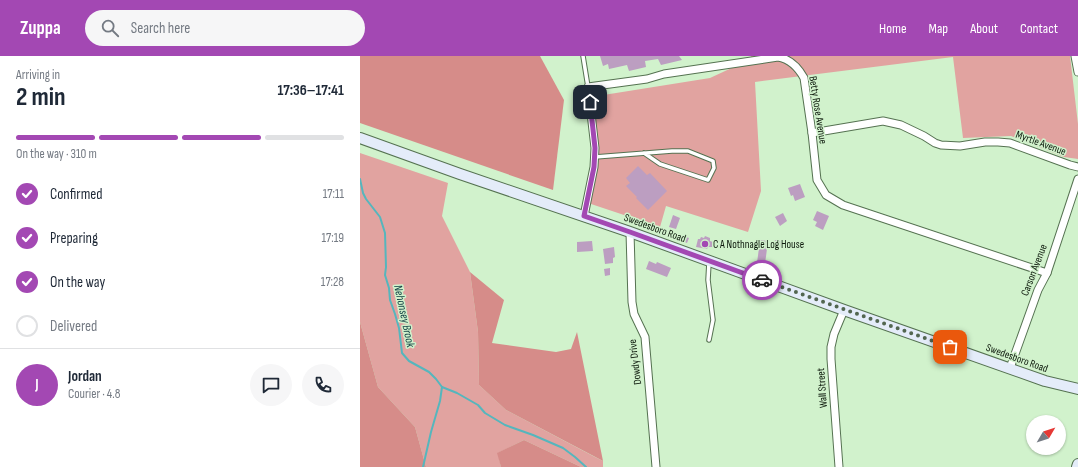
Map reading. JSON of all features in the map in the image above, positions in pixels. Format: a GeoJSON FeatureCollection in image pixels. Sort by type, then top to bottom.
{"type":"FeatureCollection","features":[{"type":"Feature","properties":{"kind":"main road","name":"Swedesboro Road"},"geometry":{"type":"LineString","coordinates":[[360,138],[630,232],[1045,381],[1078,389]]}},
{"type":"Feature","properties":{"kind":"street"},"geometry":{"type":"LineString","coordinates":[[1075,56],[1078,72]]}},
{"type":"Feature","properties":{"kind":"street","name":"Betty Rose Avenue"},"geometry":{"type":"LineString","coordinates":[[588,87],[647,79],[664,74],[750,59],[784,57],[793,63],[804,78],[817,180],[826,195],[843,205],[1047,273]]}},
{"type":"Feature","properties":{"kind":"street"},"geometry":{"type":"LineString","coordinates":[[584,216],[595,157],[588,87]]}},
{"type":"Feature","properties":{"kind":"street","name":"Myrtle Avenue"},"geometry":{"type":"LineString","coordinates":[[812,133],[883,121],[901,125],[941,145],[960,146],[985,142],[1010,143],[1078,167]]}},
{"type":"Feature","properties":{"kind":"street","name":"Carson Avenue"},"geometry":{"type":"LineString","coordinates":[[1010,368],[1038,290],[1047,273],[1078,179]]}},
{"type":"Feature","properties":{"kind":"street","name":"Dowdy Drive"},"geometry":{"type":"LineString","coordinates":[[630,232],[632,302],[634,314],[645,337],[656,467]]}},
{"type":"Feature","properties":{"kind":"street","name":"Wall Street"},"geometry":{"type":"LineString","coordinates":[[839,467],[831,347],[834,334],[844,310]]}},
{"type":"Feature","properties":{"kind":"lane"},"geometry":{"type":"LineString","coordinates":[[583,56],[588,87]]}},
{"type":"Feature","properties":{"kind":"lane"},"geometry":{"type":"LineString","coordinates":[[595,157],[644,153],[672,151],[688,151],[714,161],[714,168],[708,180],[660,164],[644,153]]}},
{"type":"Feature","properties":{"kind":"lane"},"geometry":{"type":"LineString","coordinates":[[709,261],[708,280],[712,320],[710,340]]}},
{"type":"Feature","properties":{"kind":"shaded area"},"geometry":{"type":"Polygon","coordinates":[[[360,56],[540,56],[564,100],[553,190],[360,123],[360,56]]]}},
{"type":"Feature","properties":{"kind":"shaded area"},"geometry":{"type":"Polygon","coordinates":[[[751,56],[1070,56],[1078,124],[1078,159],[1064,157],[1011,136],[963,138],[953,57],[755,82],[761,191],[748,232],[666,206],[660,227],[588,203],[596,159],[591,97],[710,78],[751,59],[751,56]]]}},
{"type":"Feature","properties":{"kind":"shaded area"},"geometry":{"type":"Polygon","coordinates":[[[360,153],[448,183],[442,216],[470,272],[478,332],[479,385],[506,410],[603,461],[603,467],[581,467],[524,440],[498,453],[501,467],[426,467],[415,427],[378,387],[360,322],[360,153]]]}},
{"type":"Feature","properties":{"kind":"shaded area"},"geometry":{"type":"Polygon","coordinates":[[[470,272],[504,300],[492,343],[556,352],[571,349],[577,332],[603,461],[506,410],[479,385],[478,332],[470,272]]]}},
{"type":"Feature","properties":{"kind":"shaded area"},"geometry":{"type":"Polygon","coordinates":[[[360,322],[378,387],[415,427],[426,467],[360,467],[360,322]]]}},
{"type":"Feature","properties":{"kind":"shaded area"},"geometry":{"type":"Polygon","coordinates":[[[524,440],[581,467],[501,467],[497,453],[524,440]]]}},
{"type":"Feature","properties":{"kind":"building"},"geometry":{"type":"Polygon","coordinates":[[[600,56],[679,56],[682,60],[661,65],[658,59],[645,61],[646,67],[629,71],[627,65],[609,69],[608,64],[603,66],[600,56]]]}},
{"type":"Feature","properties":{"kind":"building"},"geometry":{"type":"Polygon","coordinates":[[[638,166],[647,175],[650,173],[667,191],[648,210],[626,186],[630,183],[626,178],[638,166]]]}},
{"type":"Feature","properties":{"kind":"building"},"geometry":{"type":"Polygon","coordinates":[[[800,184],[805,197],[795,201],[788,188],[800,184]]]}},
{"type":"Feature","properties":{"kind":"building"},"geometry":{"type":"Polygon","coordinates":[[[817,211],[829,216],[823,230],[815,226],[817,222],[813,220],[817,211]]]}},
{"type":"Feature","properties":{"kind":"building"},"geometry":{"type":"Polygon","coordinates":[[[783,213],[787,221],[780,226],[775,217],[783,213]]]}},
{"type":"Feature","properties":{"kind":"building"},"geometry":{"type":"Polygon","coordinates":[[[673,215],[680,218],[676,229],[669,227],[673,215]]]}},
{"type":"Feature","properties":{"kind":"building"},"geometry":{"type":"Polygon","coordinates":[[[682,236],[689,238],[687,243],[680,240],[682,236]]]}},
{"type":"Feature","properties":{"kind":"building","name":"C A Nothnagle Log House"},"geometry":{"type":"Polygon","coordinates":[[[705,236],[710,238],[710,241],[713,242],[712,247],[708,247],[707,249],[696,247],[698,239],[701,237],[704,238],[705,236]]]}},
{"type":"Feature","properties":{"kind":"building"},"geometry":{"type":"Polygon","coordinates":[[[760,240],[768,241],[765,264],[757,263],[760,240]]]}},
{"type":"Feature","properties":{"kind":"building"},"geometry":{"type":"Polygon","coordinates":[[[775,240],[785,242],[784,247],[774,246],[775,240]]]}},
{"type":"Feature","properties":{"kind":"building"},"geometry":{"type":"Polygon","coordinates":[[[592,241],[593,251],[577,252],[577,242],[592,241]]]}},
{"type":"Feature","properties":{"kind":"building"},"geometry":{"type":"Polygon","coordinates":[[[614,247],[615,257],[613,258],[613,263],[605,264],[603,249],[614,247]]]}},
{"type":"Feature","properties":{"kind":"building"},"geometry":{"type":"Polygon","coordinates":[[[649,261],[656,264],[657,262],[671,268],[667,277],[646,269],[649,261]]]}},
{"type":"Feature","properties":{"kind":"building"},"geometry":{"type":"Polygon","coordinates":[[[610,268],[610,275],[605,276],[604,269],[610,268]]]}},
{"type":"Feature","properties":{"kind":"waterway","name":"Nehonsey Brook"},"geometry":{"type":"LineString","coordinates":[[360,179],[363,193],[380,217],[385,233],[385,275],[389,288],[390,300],[399,328],[402,353],[409,361],[429,372],[442,387],[440,401],[423,467]]}},
{"type":"Feature","properties":{"kind":"waterway"},"geometry":{"type":"LineString","coordinates":[[442,387],[457,393],[478,405],[485,413],[505,425],[563,448],[586,467]]}},
{"type":"Feature","properties":{"kind":"way so far"},"geometry":{"type":"LineString","coordinates":[[762,280],[950,347]]}},
{"type":"Feature","properties":{"kind":"place","name":"C A Nothnagle Log House"},"geometry":{"type":"Point","coordinates":[705,244]}},
{"type":"Feature","properties":{"kind":"route"},"geometry":{"type":"LineString","coordinates":[[590,102],[595,148],[594,167],[584,216],[762,280]]}}]}
